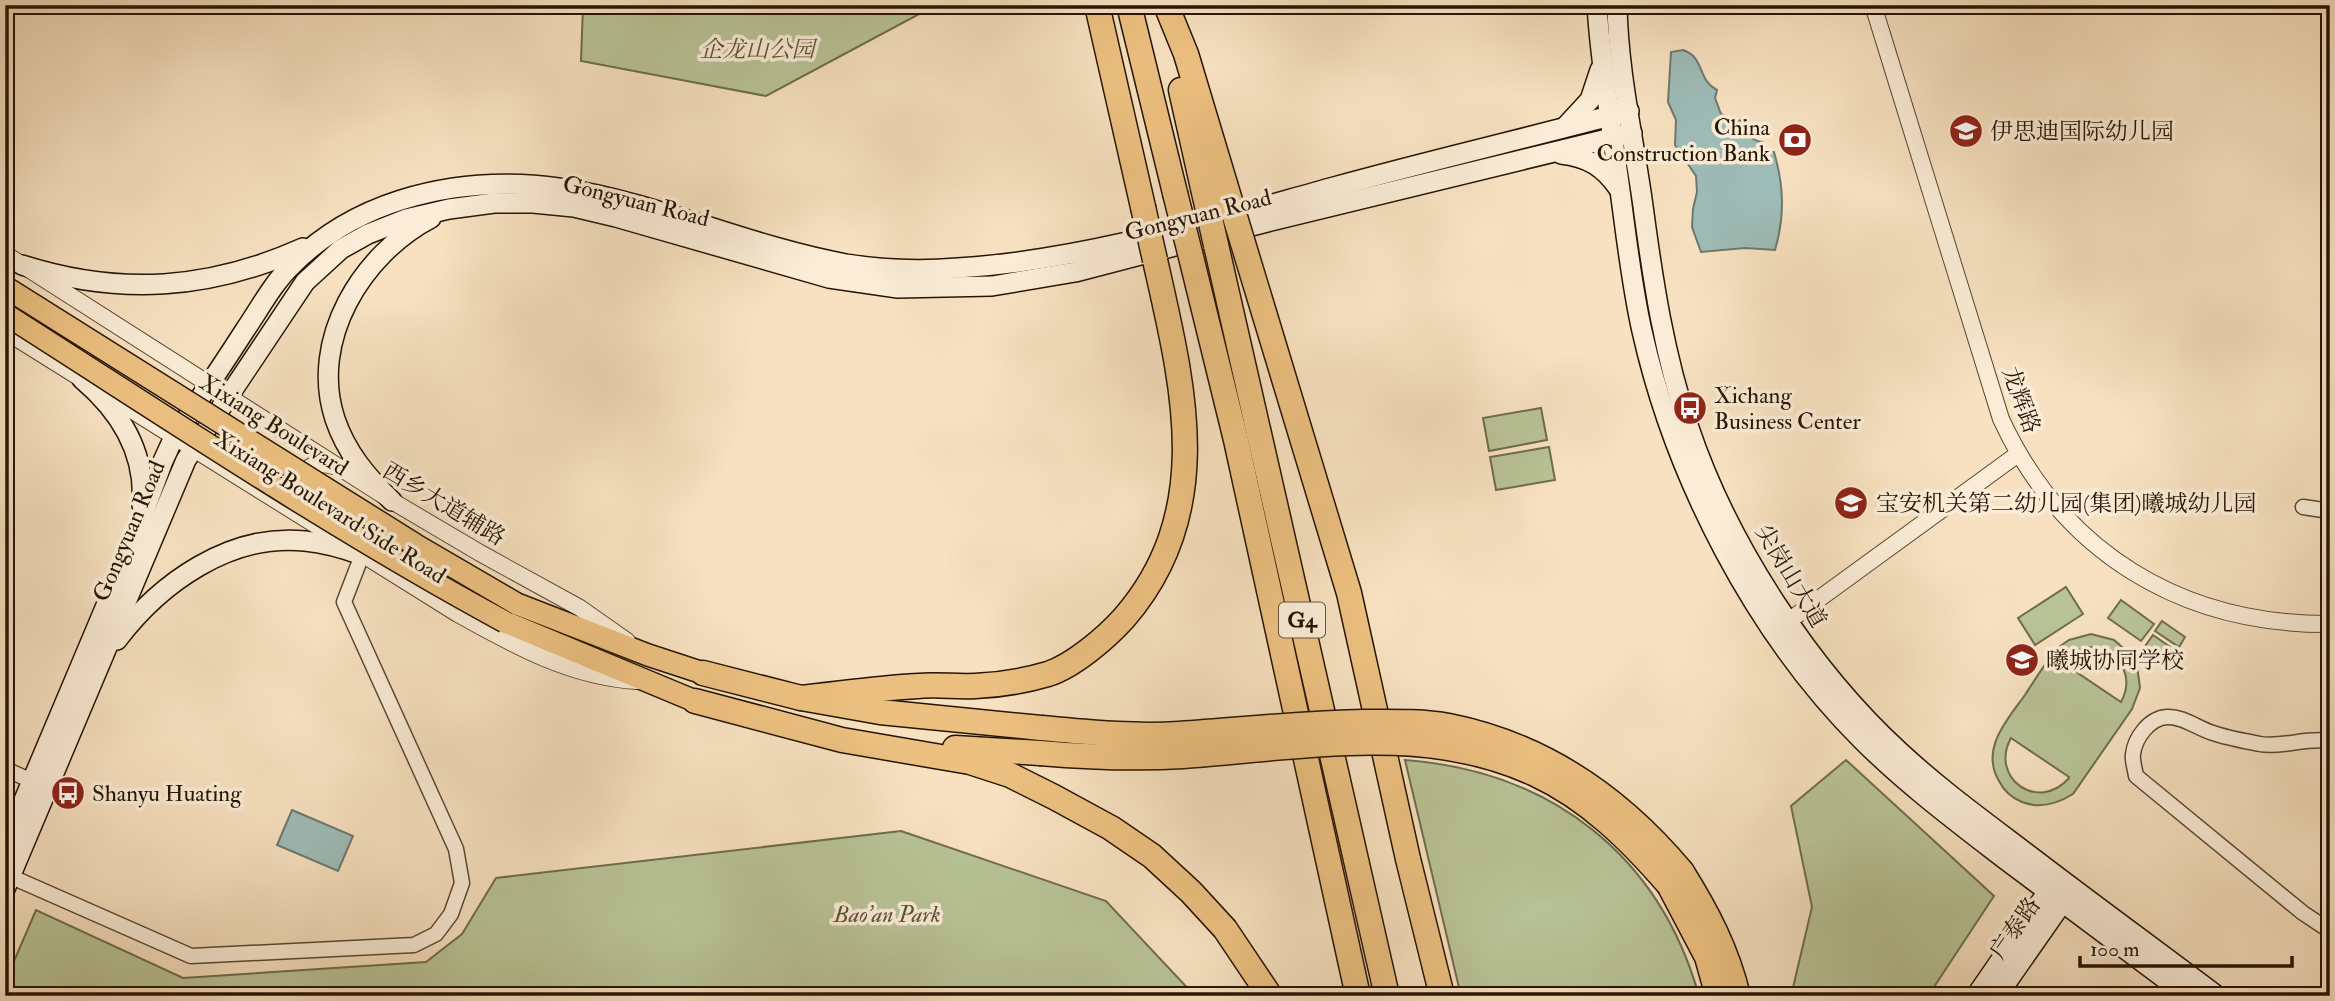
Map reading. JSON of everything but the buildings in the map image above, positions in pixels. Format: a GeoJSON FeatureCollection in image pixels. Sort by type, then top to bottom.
{"type":"FeatureCollection","features":[{"type":"Feature","properties":{"kind":"highway"},"geometry":{"type":"LineString","coordinates":[[801,698],[919,685],[973,686],[1011,683],[1052,673],[1083,654],[1113,630],[1135,604],[1158,568],[1175,529],[1183,494],[1186,448],[1176,351],[1097,5]]}},
{"type":"Feature","properties":{"kind":"highway","name":"G4"},"geometry":{"type":"LineString","coordinates":[[1129,5],[1236,440],[1358,996]]}},
{"type":"Feature","properties":{"kind":"highway","name":"G4"},"geometry":{"type":"LineString","coordinates":[[1164,5],[1214,186],[1216,245],[1387,996]]}},
{"type":"Feature","properties":{"kind":"highway"},"geometry":{"type":"LineString","coordinates":[[1214,186],[1240,234],[1349,593],[1408,859],[1442,996]]}},
{"type":"Feature","properties":{"kind":"highway"},"geometry":{"type":"LineString","coordinates":[[703,673],[801,698],[880,712],[1115,735],[1177,734],[1306,723],[1398,722],[1448,726],[1500,740],[1577,777],[1618,806],[1646,831],[1676,879],[1707,957],[1718,996]]}},
{"type":"Feature","properties":{"kind":"highway"},"geometry":{"type":"LineString","coordinates":[[695,701],[842,740],[970,762],[1010,775],[1111,828],[1152,856],[1191,892],[1224,929],[1270,996]]}},
{"type":"Feature","properties":{"kind":"highway"},"geometry":{"type":"LineString","coordinates":[[842,740],[1112,758],[1182,756],[1312,744],[1396,742],[1445,746],[1494,759],[1535,774],[1573,795],[1676,879],[1706,910],[1724,948],[1738,996]]}},
{"type":"Feature","properties":{"kind":"main road","name":"尖岗山大道"},"geometry":{"type":"LineString","coordinates":[[1597,5],[1601,65],[1619,114]]}},
{"type":"Feature","properties":{"kind":"main road","name":"尖岗山大道"},"geometry":{"type":"LineString","coordinates":[[1617,5],[1619,114],[1670,366],[1689,429],[1711,486],[1749,556],[1781,626],[1816,689],[1862,740],[1946,813],[2217,996]]}},
{"type":"Feature","properties":{"kind":"main road"},"geometry":{"type":"LineString","coordinates":[[1563,128],[1575,119],[1590,100],[1601,65]]}},
{"type":"Feature","properties":{"kind":"main road","name":"Gongyuan Road"},"geometry":{"type":"LineString","coordinates":[[5,845],[174,437],[287,269],[317,242],[358,217],[415,196],[466,186],[554,186],[600,195],[780,248],[846,264],[908,270],[977,267],[1124,243],[1619,114]]}},
{"type":"Feature","properties":{"kind":"main road","name":"尖岗山大道"},"geometry":{"type":"LineString","coordinates":[[1623,136],[1620,191],[1642,331],[1668,422],[1685,469],[1707,517],[1781,626]]}},
{"type":"Feature","properties":{"kind":"main road","name":"Gongyuan Road"},"geometry":{"type":"LineString","coordinates":[[7,880],[181,471],[193,449],[299,290],[328,259],[354,242],[387,226],[449,209],[514,202],[575,207],[626,219],[829,278],[877,286],[924,289],[992,286],[1042,279],[1240,234],[1623,136]]}},
{"type":"Feature","properties":{"kind":"main road"},"geometry":{"type":"LineString","coordinates":[[1553,153],[1574,155],[1595,163],[1611,176],[1620,191]]}},
{"type":"Feature","properties":{"kind":"main road"},"geometry":{"type":"LineString","coordinates":[[392,501],[356,463],[334,416],[329,391],[332,345],[355,288],[378,259],[415,228],[449,209]]}},
{"type":"Feature","properties":{"kind":"main road"},"geometry":{"type":"LineString","coordinates":[[13,260],[60,276],[105,284],[174,284],[241,272],[317,242]]}},
{"type":"Feature","properties":{"kind":"main road","name":"Xixiang Boulevard"},"geometry":{"type":"LineString","coordinates":[[5,286],[416,545],[511,613]]}},
{"type":"Feature","properties":{"kind":"main road"},"geometry":{"type":"LineString","coordinates":[[5,314],[419,574],[511,613],[647,682],[695,701]]}},
{"type":"Feature","properties":{"kind":"main road"},"geometry":{"type":"LineString","coordinates":[[74,374],[102,396],[118,415],[130,436],[139,462],[143,489],[141,521]]}},
{"type":"Feature","properties":{"kind":"main road"},"geometry":{"type":"LineString","coordinates":[[102,660],[127,627],[153,600],[183,576],[215,557],[275,541],[303,540],[333,545],[362,555]]}},
{"type":"Feature","properties":{"kind":"main road"},"geometry":{"type":"LineString","coordinates":[[511,613],[703,673]]}},
{"type":"Feature","properties":{"kind":"main road","name":"尖岗山大道"},"geometry":{"type":"LineString","coordinates":[[2060,890],[2188,996]]}},
{"type":"Feature","properties":{"kind":"main road","name":"广泰路"},"geometry":{"type":"LineString","coordinates":[[1976,996],[2060,890]]}},
{"type":"Feature","properties":{"kind":"main road","name":"广泰路"},"geometry":{"type":"LineString","coordinates":[[1997,996],[2060,890]]}},
{"type":"Feature","properties":{"kind":"street","name":"龙辉路"},"geometry":{"type":"LineString","coordinates":[[1873,5],[2001,418],[2018,454],[2041,489],[2068,520],[2098,548],[2132,572],[2168,592],[2246,618],[2287,624],[2330,624]]}},
{"type":"Feature","properties":{"kind":"street","name":"西乡大道辅路"},"geometry":{"type":"LineString","coordinates":[[13,260],[392,501],[580,608],[648,655]]}},
{"type":"Feature","properties":{"kind":"street"},"geometry":{"type":"LineString","coordinates":[[74,374],[99,351],[103,341],[102,332],[90,308]]}},
{"type":"Feature","properties":{"kind":"street","name":"Xixiang Boulevard Side Road"},"geometry":{"type":"LineString","coordinates":[[5,331],[458,614],[540,658],[613,680],[647,682]]}},
{"type":"Feature","properties":{"kind":"street"},"geometry":{"type":"LineString","coordinates":[[1781,626],[2018,454]]}},
{"type":"Feature","properties":{"kind":"street"},"geometry":{"type":"LineString","coordinates":[[302,517],[293,505],[292,492],[302,472],[312,466],[324,464],[342,469]]}},
{"type":"Feature","properties":{"kind":"street"},"geometry":{"type":"LineString","coordinates":[[2303,507],[2330,512]]}},
{"type":"Feature","properties":{"kind":"street"},"geometry":{"type":"LineString","coordinates":[[7,880],[191,956],[414,945],[436,934],[451,914],[462,883],[456,849],[344,602],[362,555]]}},
{"type":"Feature","properties":{"kind":"street"},"geometry":{"type":"LineString","coordinates":[[2330,741],[2302,740],[2278,745],[2263,744],[2213,733],[2167,717],[2152,722],[2139,737],[2133,756],[2136,776],[2304,914],[2330,931]]}},
{"type":"Feature","properties":{"kind":"street"},"geometry":{"type":"LineString","coordinates":[[5,769],[32,781]]}},
{"type":"Feature","properties":{"kind":"green space","name":"企龙山公园"},"geometry":{"type":"Polygon","coordinates":[[[583,5],[936,5],[766,96],[581,61],[583,5]]]}},
{"type":"Feature","properties":{"kind":"green space"},"geometry":{"type":"Polygon","coordinates":[[[1541,408],[1547,440],[1489,451],[1483,418],[1541,408]]]}},
{"type":"Feature","properties":{"kind":"green space"},"geometry":{"type":"Polygon","coordinates":[[[1549,447],[1555,480],[1496,490],[1490,457],[1549,447]]]}},
{"type":"Feature","properties":{"kind":"green space"},"geometry":{"type":"Polygon","coordinates":[[[2066,587],[2083,614],[2035,645],[2018,618],[2066,587]]]}},
{"type":"Feature","properties":{"kind":"green space"},"geometry":{"type":"Polygon","coordinates":[[[2121,600],[2154,624],[2141,641],[2108,618],[2121,600]]]}},
{"type":"Feature","properties":{"kind":"green space"},"geometry":{"type":"Polygon","coordinates":[[[2162,621],[2185,637],[2179,647],[2155,631],[2162,621]]]}},
{"type":"Feature","properties":{"kind":"green space"},"geometry":{"type":"Polygon","coordinates":[[[2091,634],[2114,640],[2131,655],[2137,665],[2140,688],[2132,709],[2073,794],[2048,804],[2029,804],[2012,796],[2001,785],[1994,769],[1994,746],[2004,725],[2045,664],[2059,647],[2069,640],[2091,634]],[[2091,647],[2075,651],[2063,663],[2121,702],[2126,683],[2122,666],[2109,653],[2091,647]],[[2011,738],[2006,753],[2006,766],[2020,786],[2031,791],[2044,792],[2057,788],[2069,778],[2069,777],[2011,738]]]}},
{"type":"Feature","properties":{"kind":"green space"},"geometry":{"type":"Polygon","coordinates":[[[2153,635],[2176,651],[2169,660],[2146,645],[2153,635]]]}},
{"type":"Feature","properties":{"kind":"green space"},"geometry":{"type":"Polygon","coordinates":[[[1405,760],[1458,767],[1506,782],[1551,802],[1591,829],[1627,862],[1657,901],[1681,946],[1699,996],[1461,996],[1405,760]]]}},
{"type":"Feature","properties":{"kind":"green space"},"geometry":{"type":"Polygon","coordinates":[[[1846,760],[1994,896],[1928,996],[1791,996],[1812,907],[1791,806],[1846,760]]]}},
{"type":"Feature","properties":{"kind":"green space","name":"Bao’an Park"},"geometry":{"type":"Polygon","coordinates":[[[901,831],[1106,901],[1195,996],[5,996],[5,982],[36,910],[183,978],[426,962],[462,934],[496,878],[901,831]]]}},
{"type":"Feature","properties":{"kind":"water"},"geometry":{"type":"Polygon","coordinates":[[[1683,50],[1695,58],[1706,81],[1717,90],[1715,98],[1721,114],[1735,121],[1744,120],[1749,135],[1763,142],[1766,150],[1774,152],[1782,201],[1775,250],[1745,248],[1701,252],[1692,227],[1697,192],[1696,176],[1675,145],[1676,120],[1668,102],[1671,52],[1683,50]]]}},
{"type":"Feature","properties":{"kind":"water"},"geometry":{"type":"Polygon","coordinates":[[[292,810],[353,836],[338,871],[277,845],[292,810]]]}},
{"type":"Feature","properties":{"kind":"place","name":"伊思迪国际幼儿园"},"geometry":{"type":"Point","coordinates":[1966,131]}},
{"type":"Feature","properties":{"kind":"place","name":"China Construction Bank"},"geometry":{"type":"Point","coordinates":[1795,140]}},
{"type":"Feature","properties":{"kind":"place","name":"Xichang Business Center"},"geometry":{"type":"Point","coordinates":[1690,408]}},
{"type":"Feature","properties":{"kind":"place","name":"宝安机关第二幼儿园(集团)曦城幼儿园"},"geometry":{"type":"Point","coordinates":[1851,503]}},
{"type":"Feature","properties":{"kind":"place","name":"曦城协同学校"},"geometry":{"type":"Point","coordinates":[2022,660]}},
{"type":"Feature","properties":{"kind":"place","name":"Shanyu Huating"},"geometry":{"type":"Point","coordinates":[68,793]}}]}
